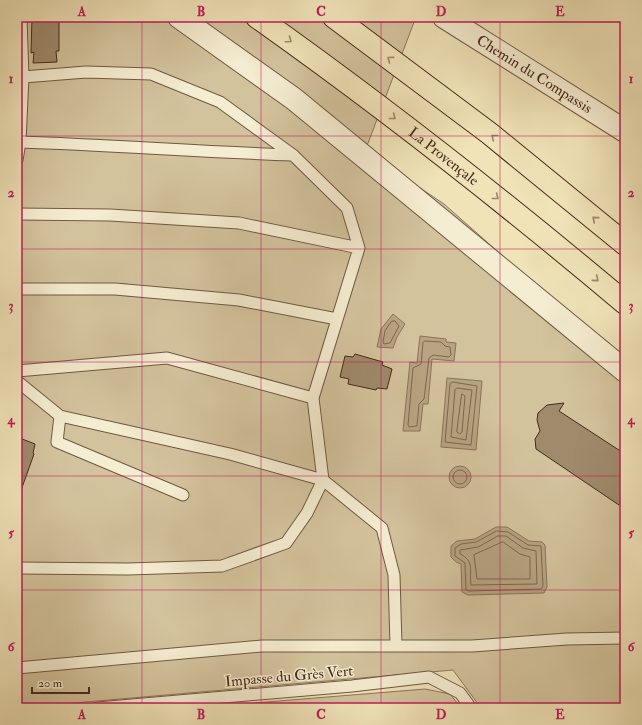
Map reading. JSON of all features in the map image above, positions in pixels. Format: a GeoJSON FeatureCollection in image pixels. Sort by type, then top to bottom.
{"type":"FeatureCollection","features":[{"type":"Feature","properties":{"kind":"highway","name":"La Provençale"},"geometry":{"type":"LineString","coordinates":[[257,17],[378,105],[531,224],[625,304]]}},
{"type":"Feature","properties":{"kind":"highway"},"geometry":{"type":"LineString","coordinates":[[334,17],[489,133],[625,244]]}},
{"type":"Feature","properties":{"kind":"street"},"geometry":{"type":"LineString","coordinates":[[179,17],[294,99],[625,371]]}},
{"type":"Feature","properties":{"kind":"street","name":"Chemin du Compassis"},"geometry":{"type":"LineString","coordinates":[[444,17],[625,131]]}},
{"type":"Feature","properties":{"kind":"lane"},"geometry":{"type":"LineString","coordinates":[[17,160],[21,17]]}},
{"type":"Feature","properties":{"kind":"lane"},"geometry":{"type":"LineString","coordinates":[[17,568],[128,569],[222,566],[286,543],[307,513],[323,480],[312,398],[359,248],[347,208],[293,155],[220,102],[151,74],[86,72],[20,77]]}},
{"type":"Feature","properties":{"kind":"lane"},"geometry":{"type":"LineString","coordinates":[[18,142],[109,145],[201,152],[293,155]]}},
{"type":"Feature","properties":{"kind":"lane"},"geometry":{"type":"LineString","coordinates":[[17,214],[110,215],[239,223],[359,248]]}},
{"type":"Feature","properties":{"kind":"lane"},"geometry":{"type":"LineString","coordinates":[[17,289],[115,289],[240,300],[337,319]]}},
{"type":"Feature","properties":{"kind":"lane"},"geometry":{"type":"LineString","coordinates":[[17,372],[168,358],[312,398]]}},
{"type":"Feature","properties":{"kind":"lane"},"geometry":{"type":"LineString","coordinates":[[17,382],[60,416],[230,454],[323,480],[382,528],[394,575],[396,646]]}},
{"type":"Feature","properties":{"kind":"lane"},"geometry":{"type":"LineString","coordinates":[[60,416],[57,442],[183,495]]}},
{"type":"Feature","properties":{"kind":"lane"},"geometry":{"type":"LineString","coordinates":[[17,668],[262,646],[472,646],[567,639],[625,638]]}},
{"type":"Feature","properties":{"kind":"lane","name":"Impasse du Grès Vert"},"geometry":{"type":"LineString","coordinates":[[97,708],[352,686],[429,677],[460,693],[472,708]]}},
{"type":"Feature","properties":{"kind":"shaded area"},"geometry":{"type":"Polygon","coordinates":[[[17,17],[416,17],[365,151],[444,204],[625,364],[625,708],[481,708],[453,670],[17,708],[17,17]]]}},
{"type":"Feature","properties":{"kind":"shaded area"},"geometry":{"type":"Polygon","coordinates":[[[425,689],[450,694],[461,708],[193,708],[425,689]]]}},
{"type":"Feature","properties":{"kind":"water"},"geometry":{"type":"Polygon","coordinates":[[[393,314],[405,324],[397,337],[393,348],[377,347],[381,329],[393,314]]]}},
{"type":"Feature","properties":{"kind":"water"},"geometry":{"type":"Polygon","coordinates":[[[420,336],[446,339],[446,342],[456,343],[454,361],[432,359],[428,404],[423,404],[420,431],[403,431],[410,362],[417,363],[420,336]]]}},
{"type":"Feature","properties":{"kind":"water"},"geometry":{"type":"Polygon","coordinates":[[[447,378],[482,381],[476,450],[441,447],[447,378]]]}},
{"type":"Feature","properties":{"kind":"water"},"geometry":{"type":"Polygon","coordinates":[[[460,466],[464,467],[470,473],[470,481],[464,487],[460,488],[456,487],[450,481],[449,477],[450,473],[456,467],[460,466]]]}},
{"type":"Feature","properties":{"kind":"water"},"geometry":{"type":"Polygon","coordinates":[[[496,527],[507,527],[529,541],[542,542],[545,545],[547,587],[544,593],[468,595],[462,592],[461,564],[456,562],[451,557],[451,546],[457,541],[475,539],[496,527]]]}},
{"type":"Feature","properties":{"kind":"building"},"geometry":{"type":"Polygon","coordinates":[[[32,17],[59,17],[59,51],[56,51],[57,62],[33,63],[34,52],[31,53],[32,17]]]}},
{"type":"Feature","properties":{"kind":"building"},"geometry":{"type":"Polygon","coordinates":[[[355,354],[383,362],[382,365],[392,369],[387,389],[377,388],[376,390],[348,384],[349,379],[340,377],[345,356],[353,357],[355,354]]]}},
{"type":"Feature","properties":{"kind":"building"},"geometry":{"type":"Polygon","coordinates":[[[564,403],[559,411],[625,454],[625,491],[619,505],[536,449],[535,439],[540,431],[537,420],[538,413],[547,405],[564,403]]]}},
{"type":"Feature","properties":{"kind":"building"},"geometry":{"type":"Polygon","coordinates":[[[17,437],[35,444],[34,454],[19,496],[17,495],[17,437]]]}}]}
